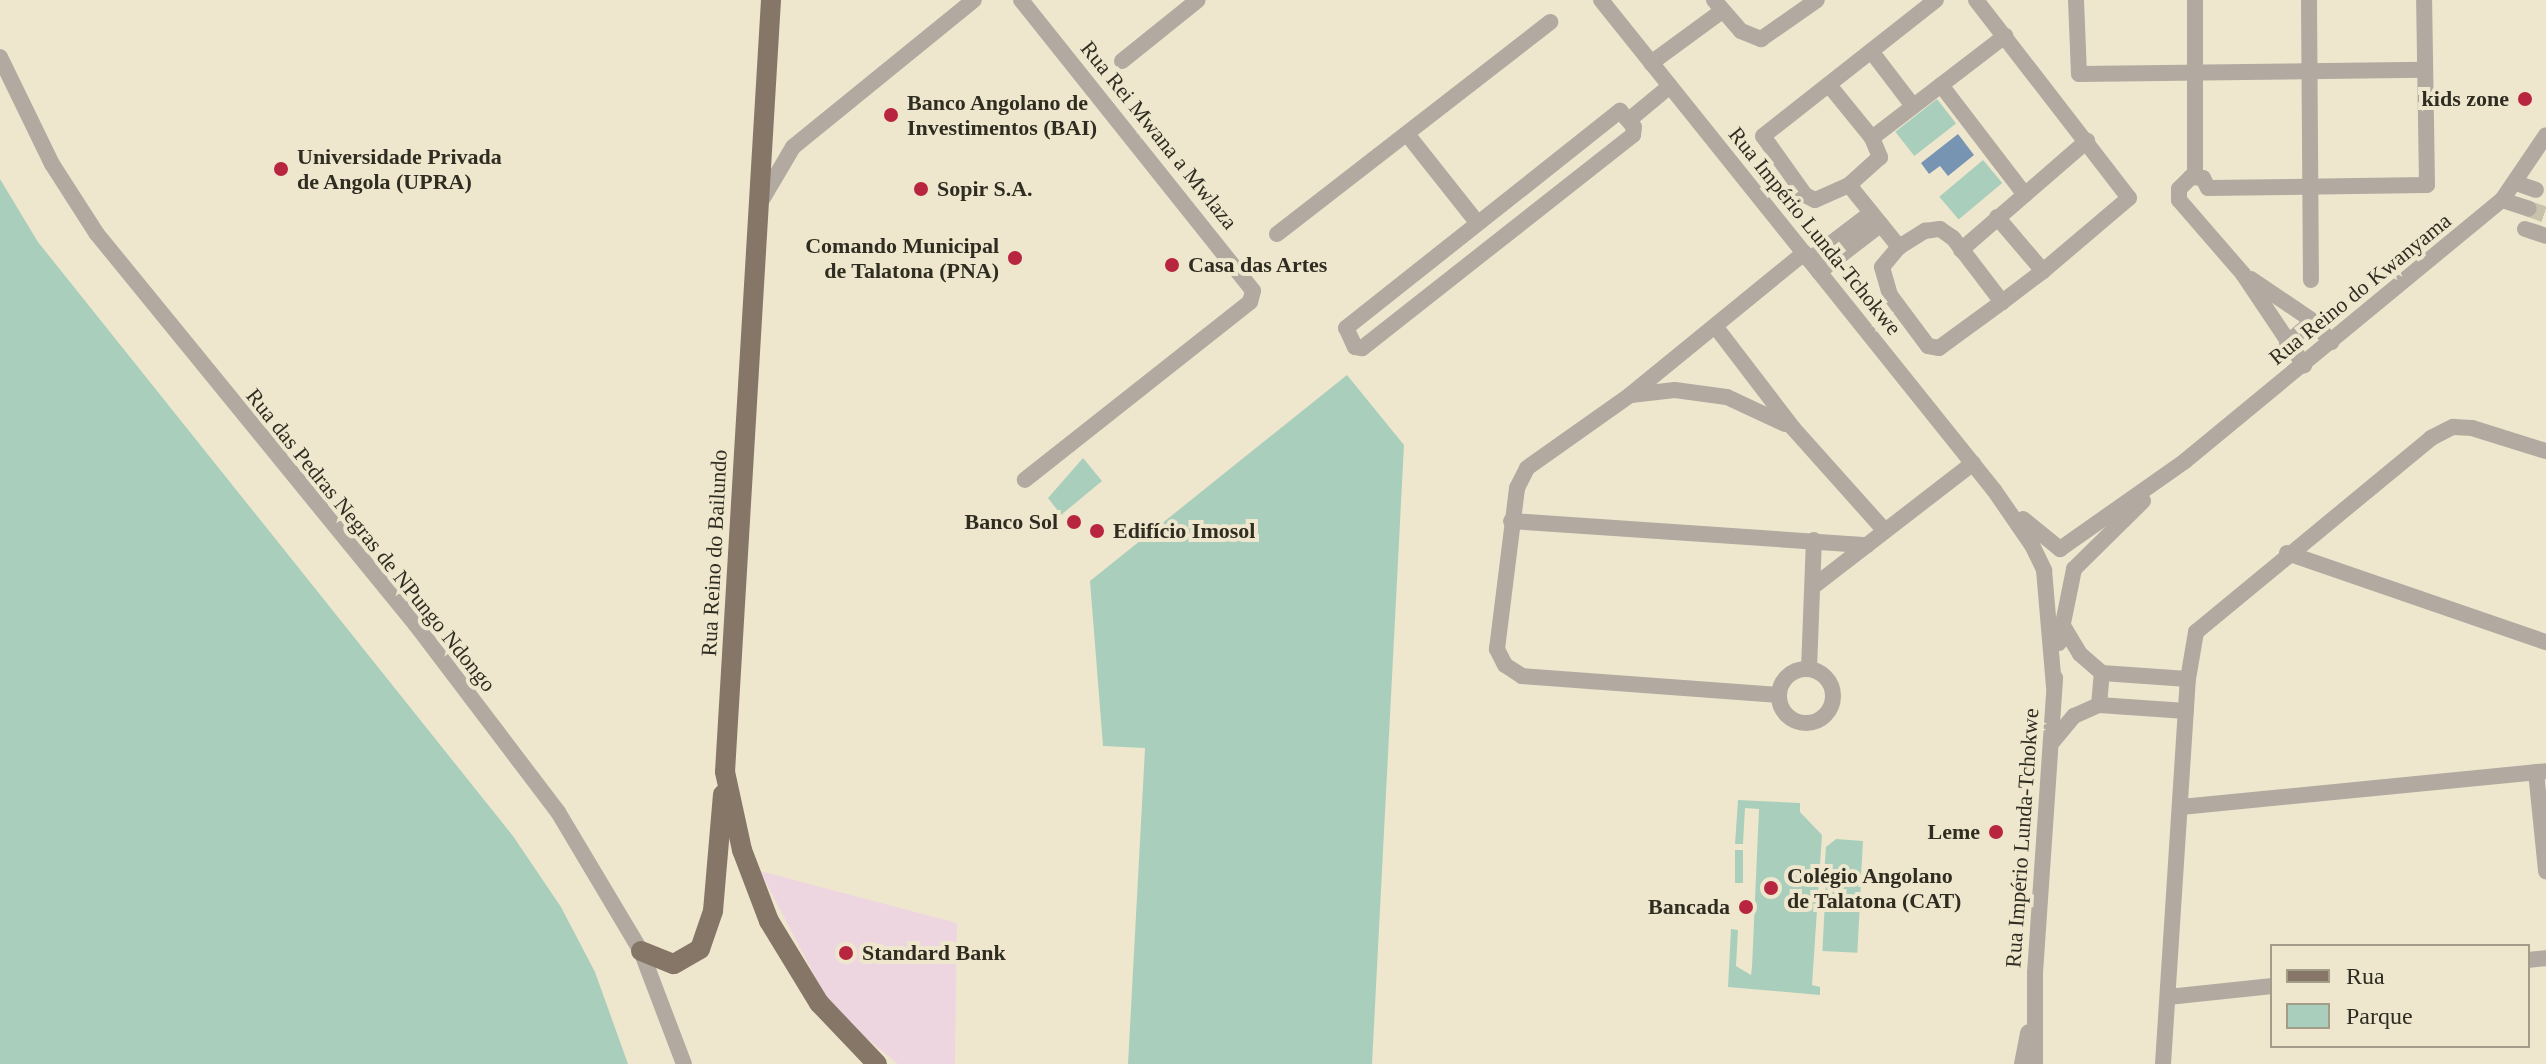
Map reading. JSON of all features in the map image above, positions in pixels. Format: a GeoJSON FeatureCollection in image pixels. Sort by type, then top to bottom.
{"type":"FeatureCollection","features":[{"type":"Feature","properties":{"kind":"main road","name":"Rua Reino do Bailundo"},"geometry":{"type":"LineString","coordinates":[[771,0],[725,772],[742,850],[769,921],[819,1003],[877,1064]]}},
{"type":"Feature","properties":{"kind":"main road"},"geometry":{"type":"LineString","coordinates":[[641,951],[674,964],[700,949],[713,911],[725,772]]}},
{"type":"Feature","properties":{"kind":"street"},"geometry":{"type":"LineString","coordinates":[[758,223],[771,179],[793,147],[974,0]]}},
{"type":"Feature","properties":{"kind":"street","name":"Rua Rei Mwana a Mwlaza"},"geometry":{"type":"LineString","coordinates":[[1021,0],[1253,291],[1250,302],[1025,480]]}},
{"type":"Feature","properties":{"kind":"street"},"geometry":{"type":"LineString","coordinates":[[1122,61],[1198,0]]}},
{"type":"Feature","properties":{"kind":"street","name":"Rua Império Lunda-Tchokwe"},"geometry":{"type":"LineString","coordinates":[[1601,0],[1994,490],[2044,570],[2054,687]]}},
{"type":"Feature","properties":{"kind":"street"},"geometry":{"type":"LineString","coordinates":[[1651,63],[1718,5],[1741,31],[1761,39],[1817,0]]}},
{"type":"Feature","properties":{"kind":"street"},"geometry":{"type":"LineString","coordinates":[[1829,85],[1880,151],[1876,164],[1826,198],[1805,195],[1764,140],[1765,132],[1936,0]]}},
{"type":"Feature","properties":{"kind":"street"},"geometry":{"type":"LineString","coordinates":[[1976,0],[2129,198],[2043,271],[2002,302],[1934,350],[1883,282],[1885,259],[1925,231],[1940,229],[1961,250],[2002,302]]}},
{"type":"Feature","properties":{"kind":"street"},"geometry":{"type":"LineString","coordinates":[[2076,0],[2079,74],[2424,70]]}},
{"type":"Feature","properties":{"kind":"street"},"geometry":{"type":"LineString","coordinates":[[2195,0],[2195,176],[2208,188],[2427,185],[2424,0]]}},
{"type":"Feature","properties":{"kind":"street"},"geometry":{"type":"LineString","coordinates":[[2309,0],[2311,280]]}},
{"type":"Feature","properties":{"kind":"street"},"geometry":{"type":"LineString","coordinates":[[1277,234],[1550,22]]}},
{"type":"Feature","properties":{"kind":"street"},"geometry":{"type":"LineString","coordinates":[[1872,138],[2005,36]]}},
{"type":"Feature","properties":{"kind":"street"},"geometry":{"type":"LineString","coordinates":[[1871,51],[1913,106]]}},
{"type":"Feature","properties":{"kind":"street","name":"Rua das Pedras Negras de NPungo Ndongo"},"geometry":{"type":"LineString","coordinates":[[0,57],[52,164],[97,234],[416,625],[558,812],[641,951],[684,1064]]}},
{"type":"Feature","properties":{"kind":"street"},"geometry":{"type":"LineString","coordinates":[[1941,85],[2025,195]]}},
{"type":"Feature","properties":{"kind":"street"},"geometry":{"type":"LineString","coordinates":[[1629,120],[1670,86]]}},
{"type":"Feature","properties":{"kind":"street"},"geometry":{"type":"LineString","coordinates":[[1620,111],[1629,120],[1633,135],[1362,348],[1355,347],[1346,328],[1614,113],[1620,111]]}},
{"type":"Feature","properties":{"kind":"street"},"geometry":{"type":"LineString","coordinates":[[1407,134],[1476,221]]}},
{"type":"Feature","properties":{"kind":"street","name":"Rua Reino do Kwanyama"},"geometry":{"type":"LineString","coordinates":[[2060,549],[2185,461],[2502,200],[2546,135]]}},
{"type":"Feature","properties":{"kind":"street"},"geometry":{"type":"LineString","coordinates":[[1961,250],[2087,141]]}},
{"type":"Feature","properties":{"kind":"street"},"geometry":{"type":"LineString","coordinates":[[2195,176],[2179,189],[2181,203],[2243,274],[2304,365]]}},
{"type":"Feature","properties":{"kind":"street"},"geometry":{"type":"LineString","coordinates":[[2516,183],[2536,190]]}},
{"type":"Feature","properties":{"kind":"street"},"geometry":{"type":"LineString","coordinates":[[1849,185],[1899,247]]}},
{"type":"Feature","properties":{"kind":"street"},"geometry":{"type":"LineString","coordinates":[[2200,222],[2198,203],[2208,188]]}},
{"type":"Feature","properties":{"kind":"street"},"geometry":{"type":"LineString","coordinates":[[2502,200],[2529,209]]}},
{"type":"Feature","properties":{"kind":"street"},"geometry":{"type":"LineString","coordinates":[[2181,203],[2198,203]]}},
{"type":"Feature","properties":{"kind":"street"},"geometry":{"type":"LineString","coordinates":[[1997,217],[2043,271]]}},
{"type":"Feature","properties":{"kind":"street"},"geometry":{"type":"LineString","coordinates":[[1779,695],[1522,676],[1513,671],[1497,649],[1517,488],[1527,468],[1630,395],[1715,326],[1876,219]]}},
{"type":"Feature","properties":{"kind":"street"},"geometry":{"type":"LineString","coordinates":[[2525,229],[2546,236]]}},
{"type":"Feature","properties":{"kind":"street"},"geometry":{"type":"LineString","coordinates":[[2243,274],[2313,321],[2331,342]]}},
{"type":"Feature","properties":{"kind":"street"},"geometry":{"type":"LineString","coordinates":[[2287,343],[2313,321]]}},
{"type":"Feature","properties":{"kind":"street"},"geometry":{"type":"LineString","coordinates":[[1715,326],[1793,428],[1885,531]]}},
{"type":"Feature","properties":{"kind":"street"},"geometry":{"type":"LineString","coordinates":[[1630,395],[1675,390],[1727,397],[1793,428]]}},
{"type":"Feature","properties":{"kind":"street"},"geometry":{"type":"LineString","coordinates":[[2163,1064],[2191,646],[2205,620],[2431,438],[2453,427],[2546,451]]}},
{"type":"Feature","properties":{"kind":"street","name":"Rua Reino do Kwanyama"},"geometry":{"type":"LineString","coordinates":[[2074,569],[2185,461]]}},
{"type":"Feature","properties":{"kind":"street"},"geometry":{"type":"LineString","coordinates":[[1814,586],[1973,463]]}},
{"type":"Feature","properties":{"kind":"street","name":"Rua Império Lunda-Tchokwe"},"geometry":{"type":"LineString","coordinates":[[1994,490],[2060,549],[2072,556],[2074,569],[2061,622],[2054,687],[2035,992],[2035,1064]]}},
{"type":"Feature","properties":{"kind":"street"},"geometry":{"type":"LineString","coordinates":[[1511,521],[1867,545]]}},
{"type":"Feature","properties":{"kind":"street"},"geometry":{"type":"LineString","coordinates":[[1809,669],[1814,540]]}},
{"type":"Feature","properties":{"kind":"street"},"geometry":{"type":"LineString","coordinates":[[2060,549],[2048,554],[2044,570],[2062,580],[2074,569]]}},
{"type":"Feature","properties":{"kind":"street"},"geometry":{"type":"LineString","coordinates":[[2287,553],[2546,642]]}},
{"type":"Feature","properties":{"kind":"street"},"geometry":{"type":"LineString","coordinates":[[2061,622],[2080,654],[2102,673],[2188,679]]}},
{"type":"Feature","properties":{"kind":"street"},"geometry":{"type":"LineString","coordinates":[[1809,669],[1831,685],[1833,695],[1825,716],[1799,723],[1782,709],[1779,695],[1787,676],[1809,669]]}},
{"type":"Feature","properties":{"kind":"street"},"geometry":{"type":"LineString","coordinates":[[2099,705],[2102,673]]}},
{"type":"Feature","properties":{"kind":"street"},"geometry":{"type":"LineString","coordinates":[[2053,741],[2074,716],[2099,705],[2186,711]]}},
{"type":"Feature","properties":{"kind":"street"},"geometry":{"type":"LineString","coordinates":[[2181,807],[2541,772],[2546,871]]}},
{"type":"Feature","properties":{"kind":"street"},"geometry":{"type":"LineString","coordinates":[[2168,997],[2270,986]]}},
{"type":"Feature","properties":{"kind":"street","name":"Rua Império Lunda-Tchokwe"},"geometry":{"type":"LineString","coordinates":[[2022,1064],[2035,992]]}},
{"type":"Feature","properties":{"kind":"shaded area"},"geometry":{"type":"Polygon","coordinates":[[[760,871],[957,923],[955,1064],[898,1064],[861,1034],[825,996],[760,871]]]}},
{"type":"Feature","properties":{"kind":"green space"},"geometry":{"type":"Polygon","coordinates":[[[1937,99],[1956,123],[1914,156],[1895,132],[1937,99]]]}},
{"type":"Feature","properties":{"kind":"green space"},"geometry":{"type":"Polygon","coordinates":[[[1983,160],[2002,183],[1959,220],[1939,197],[1983,160]]]}},
{"type":"Feature","properties":{"kind":"green space"},"geometry":{"type":"Polygon","coordinates":[[[0,179],[38,242],[513,836],[561,907],[595,972],[628,1064],[0,1064],[0,179]]]}},
{"type":"Feature","properties":{"kind":"green space"},"geometry":{"type":"Polygon","coordinates":[[[1347,375],[1404,445],[1372,1064],[1128,1064],[1145,748],[1103,746],[1090,581],[1347,375]]]}},
{"type":"Feature","properties":{"kind":"green space"},"geometry":{"type":"Polygon","coordinates":[[[1083,458],[1102,481],[1061,515],[1048,498],[1083,458]]]}},
{"type":"Feature","properties":{"kind":"green space"},"geometry":{"type":"Polygon","coordinates":[[[1738,800],[1800,803],[1800,812],[1822,835],[1812,985],[1820,987],[1820,995],[1728,987],[1731,929],[1738,930],[1736,966],[1751,975],[1752,967],[1759,809],[1745,808],[1743,844],[1735,844],[1738,800]]]}},
{"type":"Feature","properties":{"kind":"green space"},"geometry":{"type":"Polygon","coordinates":[[[1836,839],[1863,841],[1861,876],[1824,874],[1826,847],[1836,839]]]}},
{"type":"Feature","properties":{"kind":"green space"},"geometry":{"type":"Polygon","coordinates":[[[1735,850],[1743,850],[1743,883],[1735,883],[1735,850]]]}},
{"type":"Feature","properties":{"kind":"green space"},"geometry":{"type":"Polygon","coordinates":[[[1826,882],[1861,884],[1857,953],[1822,951],[1826,882]]]}},
{"type":"Feature","properties":{"kind":"water"},"geometry":{"type":"Polygon","coordinates":[[[1958,134],[1974,155],[1948,176],[1940,166],[1929,174],[1921,163],[1958,134]]]}},
{"type":"Feature","properties":{"kind":"tunnel"},"geometry":{"type":"LineString","coordinates":[[2529,209],[2546,215]]}},
{"type":"Feature","properties":{"kind":"place","name":"kids zone"},"geometry":{"type":"Point","coordinates":[2525,99]}},
{"type":"Feature","properties":{"kind":"place","name":"Banco Angolano de Investimentos (BAI)"},"geometry":{"type":"Point","coordinates":[891,115]}},
{"type":"Feature","properties":{"kind":"place","name":"Universidade Privada de Angola (UPRA)"},"geometry":{"type":"Point","coordinates":[281,169]}},
{"type":"Feature","properties":{"kind":"place","name":"Sopir S.A."},"geometry":{"type":"Point","coordinates":[921,189]}},
{"type":"Feature","properties":{"kind":"place","name":"Comando Municipal de Talatona (PNA)"},"geometry":{"type":"Point","coordinates":[1015,258]}},
{"type":"Feature","properties":{"kind":"place","name":"Casa das Artes"},"geometry":{"type":"Point","coordinates":[1172,265]}},
{"type":"Feature","properties":{"kind":"place","name":"Banco Sol"},"geometry":{"type":"Point","coordinates":[1074,522]}},
{"type":"Feature","properties":{"kind":"place","name":"Edifício Imosol"},"geometry":{"type":"Point","coordinates":[1097,531]}},
{"type":"Feature","properties":{"kind":"place","name":"Leme"},"geometry":{"type":"Point","coordinates":[1996,832]}},
{"type":"Feature","properties":{"kind":"place","name":"Colégio Angolano de Talatona (CAT)"},"geometry":{"type":"Point","coordinates":[1771,888]}},
{"type":"Feature","properties":{"kind":"place","name":"Bancada"},"geometry":{"type":"Point","coordinates":[1746,907]}},
{"type":"Feature","properties":{"kind":"place","name":"Standard Bank"},"geometry":{"type":"Point","coordinates":[846,953]}}]}
